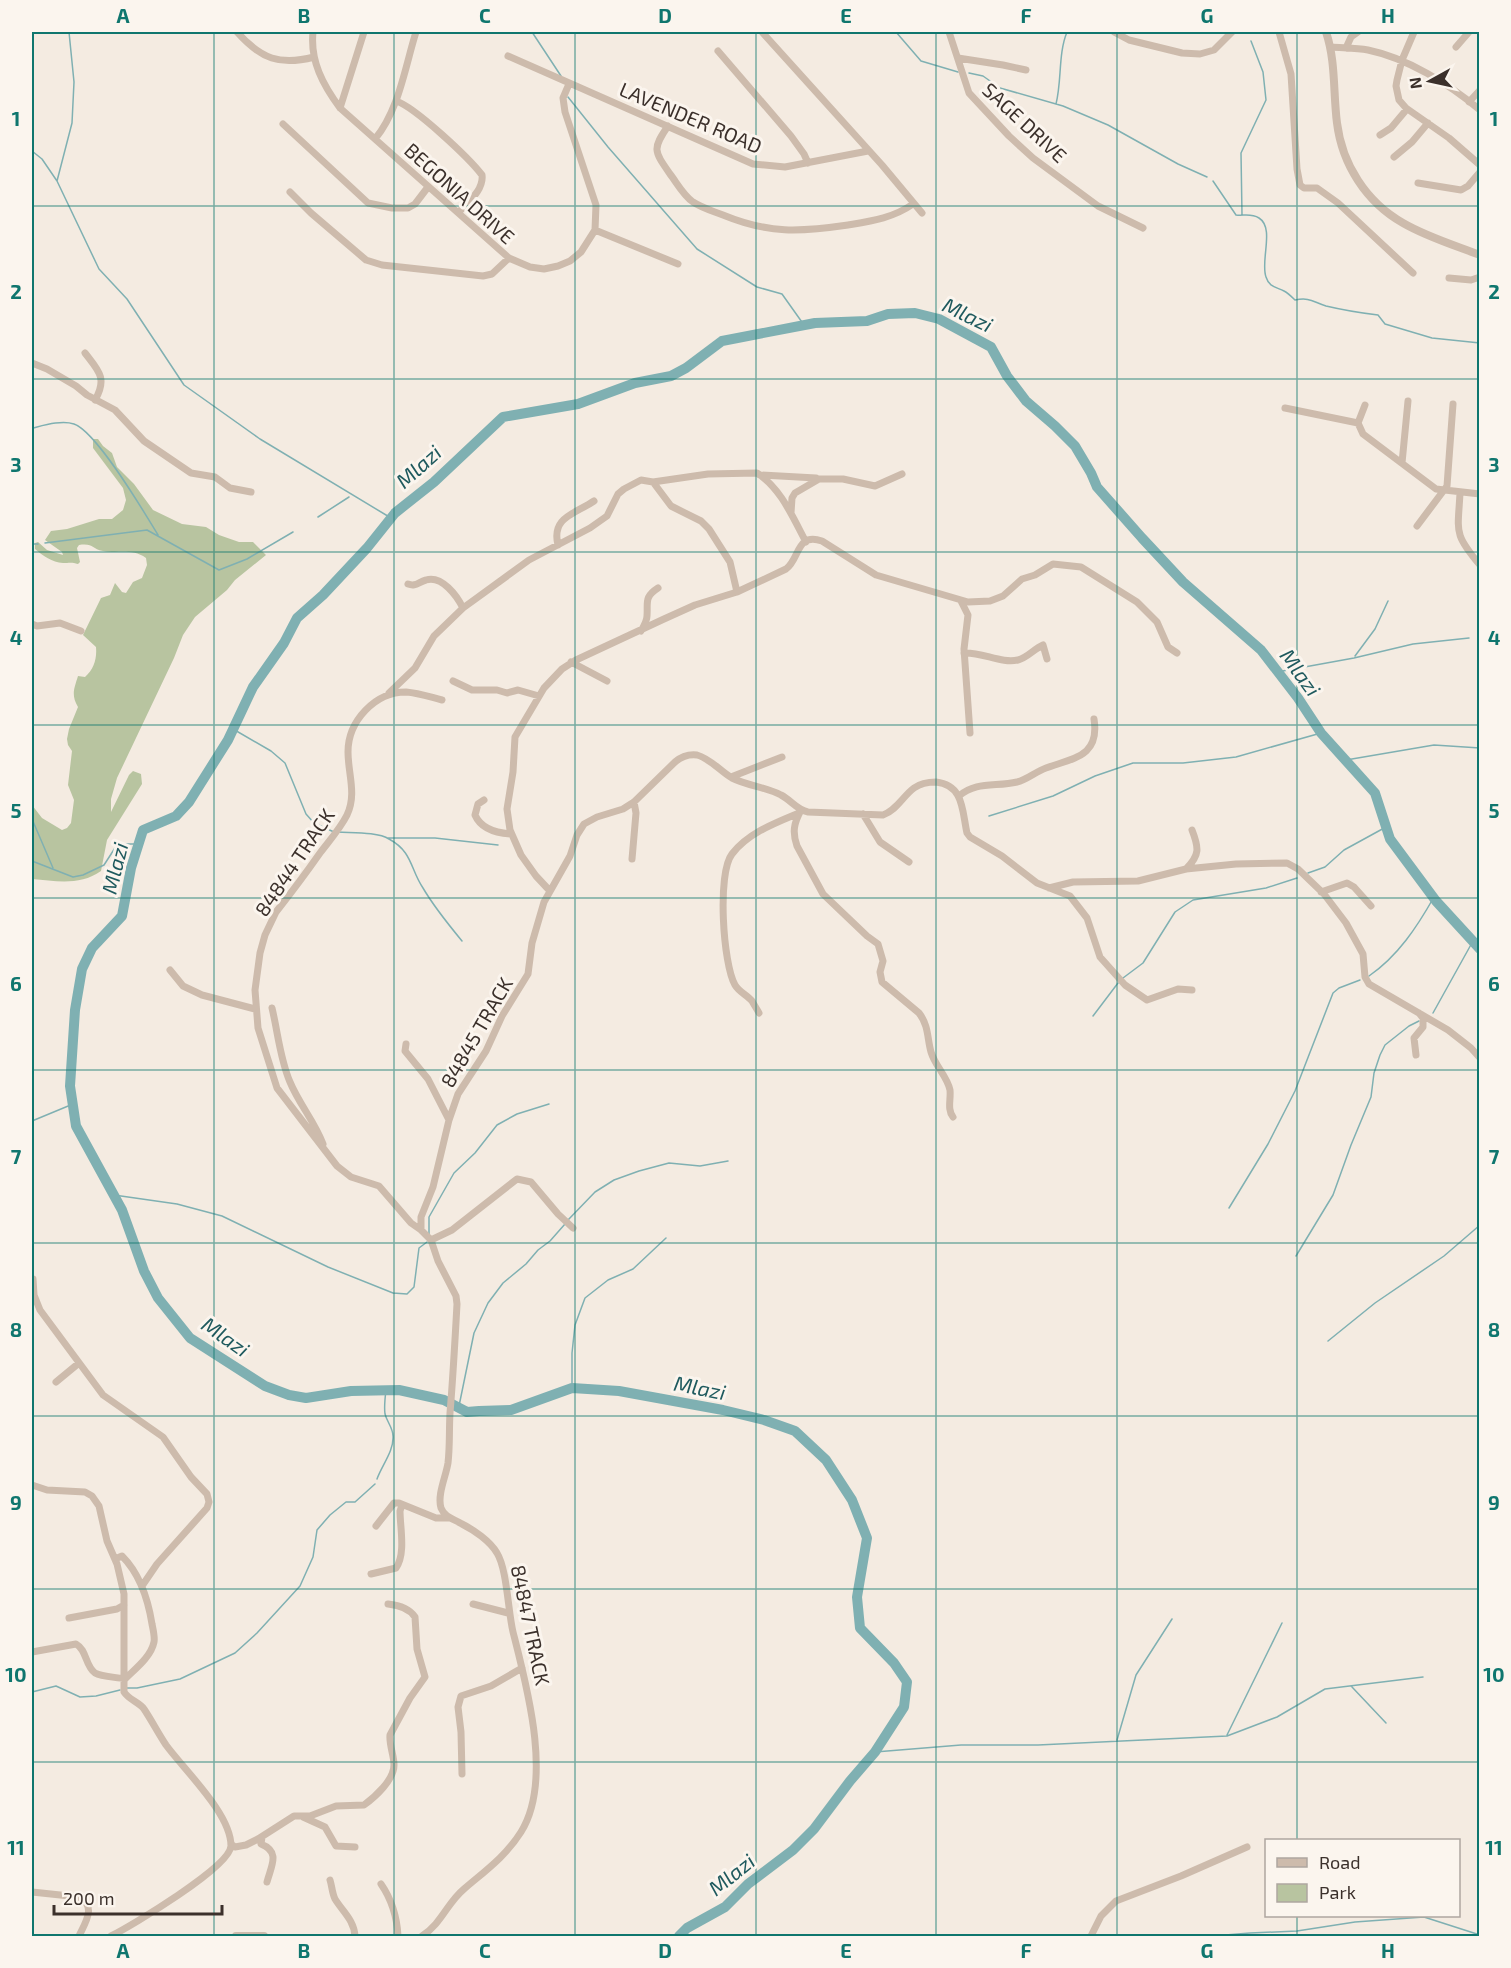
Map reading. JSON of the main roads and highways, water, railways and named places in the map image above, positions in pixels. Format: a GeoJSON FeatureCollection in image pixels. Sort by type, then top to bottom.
{"type":"FeatureCollection","features":[{"type":"Feature","properties":{"kind":"waterway"},"geometry":{"type":"LineString","coordinates":[[57,181],[72,123],[74,82],[69,32]]}},
{"type":"Feature","properties":{"kind":"waterway"},"geometry":{"type":"LineString","coordinates":[[532,32],[561,76]]}},
{"type":"Feature","properties":{"kind":"waterway"},"geometry":{"type":"LineString","coordinates":[[896,32],[921,61],[958,72]]}},
{"type":"Feature","properties":{"kind":"waterway"},"geometry":{"type":"LineString","coordinates":[[1056,104],[1062,49],[1067,32]]}},
{"type":"Feature","properties":{"kind":"waterway"},"geometry":{"type":"LineString","coordinates":[[1242,215],[1241,153],[1266,100],[1263,72],[1251,41]]}},
{"type":"Feature","properties":{"kind":"waterway"},"geometry":{"type":"LineString","coordinates":[[969,73],[983,76],[1000,88],[1063,106],[1108,125],[1178,164],[1207,177]]}},
{"type":"Feature","properties":{"kind":"waterway"},"geometry":{"type":"LineString","coordinates":[[568,97],[608,147],[697,249],[757,287],[782,294],[804,325]]}},
{"type":"Feature","properties":{"kind":"waterway"},"geometry":{"type":"LineString","coordinates":[[32,151],[42,159],[57,181],[99,269],[127,299],[184,385],[260,439],[391,518]]}},
{"type":"Feature","properties":{"kind":"waterway"},"geometry":{"type":"LineString","coordinates":[[1213,181],[1236,215],[1253,216],[1264,223],[1267,237],[1265,262],[1267,280],[1295,300],[1308,300],[1326,306],[1378,315],[1385,324],[1432,338],[1480,343]]}},
{"type":"Feature","properties":{"kind":"waterway","name":"Mlazi"},"geometry":{"type":"LineString","coordinates":[[679,1936],[687,1928],[725,1907],[748,1884],[793,1850],[814,1829],[875,1752],[904,1707],[907,1682],[894,1663],[860,1628],[857,1597],[867,1538],[852,1500],[826,1460],[795,1431],[764,1420],[619,1391],[572,1388],[511,1410],[467,1412],[444,1400],[399,1390],[351,1391],[306,1398],[289,1395],[265,1386],[190,1338],[158,1298],[144,1271],[122,1210],[76,1126],[70,1086],[75,1010],[82,969],[92,948],[122,916],[131,868],[143,830],[176,816],[189,802],[228,740],[253,687],[284,643],[297,618],[323,595],[367,548],[395,513],[434,482],[503,417],[578,404],[635,383],[671,376],[686,368],[722,341],[815,323],[867,321],[888,314],[915,313],[939,319],[991,347],[1007,376],[1026,401],[1075,446],[1097,487],[1142,538],[1183,582],[1261,650],[1298,698],[1321,733],[1375,793],[1390,839],[1436,901],[1480,949]]}},
{"type":"Feature","properties":{"kind":"waterway"},"geometry":{"type":"LineString","coordinates":[[33,428],[64,423],[74,424],[84,430],[119,474],[158,535]]}},
{"type":"Feature","properties":{"kind":"waterway"},"geometry":{"type":"LineString","coordinates":[[318,517],[349,497]]}},
{"type":"Feature","properties":{"kind":"waterway"},"geometry":{"type":"LineString","coordinates":[[45,543],[147,530],[219,570],[247,559],[293,532]]}},
{"type":"Feature","properties":{"kind":"waterway"},"geometry":{"type":"LineString","coordinates":[[32,544],[38,544]]}},
{"type":"Feature","properties":{"kind":"waterway"},"geometry":{"type":"LineString","coordinates":[[1355,656],[1375,629],[1388,601]]}},
{"type":"Feature","properties":{"kind":"waterway"},"geometry":{"type":"LineString","coordinates":[[1277,672],[1354,658],[1413,644],[1469,638]]}},
{"type":"Feature","properties":{"kind":"waterway"},"geometry":{"type":"LineString","coordinates":[[233,729],[271,751],[285,763],[306,814],[314,823],[334,832]]}},
{"type":"Feature","properties":{"kind":"waterway"},"geometry":{"type":"LineString","coordinates":[[989,816],[1053,796],[1095,776],[1133,763],[1183,763],[1236,757],[1321,733]]}},
{"type":"Feature","properties":{"kind":"waterway"},"geometry":{"type":"LineString","coordinates":[[1346,760],[1434,745],[1480,748]]}},
{"type":"Feature","properties":{"kind":"waterway"},"geometry":{"type":"LineString","coordinates":[[32,819],[53,868]]}},
{"type":"Feature","properties":{"kind":"waterway"},"geometry":{"type":"LineString","coordinates":[[1308,873],[1325,867],[1344,850],[1386,827]]}},
{"type":"Feature","properties":{"kind":"waterway"},"geometry":{"type":"LineString","coordinates":[[338,832],[378,835],[389,839],[403,849],[432,902],[462,941]]}},
{"type":"Feature","properties":{"kind":"waterway"},"geometry":{"type":"LineString","coordinates":[[388,838],[435,838],[498,845]]}},
{"type":"Feature","properties":{"kind":"waterway"},"geometry":{"type":"LineString","coordinates":[[32,861],[73,877],[104,865],[115,848],[122,844],[138,844]]}},
{"type":"Feature","properties":{"kind":"waterway"},"geometry":{"type":"LineString","coordinates":[[1123,978],[1143,963],[1175,912],[1193,900],[1266,888],[1297,878]]}},
{"type":"Feature","properties":{"kind":"waterway"},"geometry":{"type":"LineString","coordinates":[[1369,976],[1406,940],[1434,897]]}},
{"type":"Feature","properties":{"kind":"waterway"},"geometry":{"type":"LineString","coordinates":[[1433,1013],[1473,941]]}},
{"type":"Feature","properties":{"kind":"waterway"},"geometry":{"type":"LineString","coordinates":[[1229,1208],[1268,1144],[1295,1091],[1333,993],[1339,988],[1360,980]]}},
{"type":"Feature","properties":{"kind":"waterway"},"geometry":{"type":"LineString","coordinates":[[1093,1016],[1118,983]]}},
{"type":"Feature","properties":{"kind":"waterway"},"geometry":{"type":"LineString","coordinates":[[1296,1256],[1333,1195],[1371,1097],[1374,1073],[1385,1045],[1419,1021]]}},
{"type":"Feature","properties":{"kind":"waterway"},"geometry":{"type":"LineString","coordinates":[[32,1121],[73,1104]]}},
{"type":"Feature","properties":{"kind":"waterway"},"geometry":{"type":"LineString","coordinates":[[429,1234],[429,1217],[454,1173],[475,1153],[497,1125],[517,1114],[549,1104]]}},
{"type":"Feature","properties":{"kind":"waterway"},"geometry":{"type":"LineString","coordinates":[[568,1220],[595,1192],[614,1180],[669,1163],[700,1166],[728,1161]]}},
{"type":"Feature","properties":{"kind":"waterway"},"geometry":{"type":"LineString","coordinates":[[114,1195],[177,1204],[222,1216],[328,1267],[393,1293],[407,1294],[414,1287],[419,1248],[427,1242]]}},
{"type":"Feature","properties":{"kind":"waterway"},"geometry":{"type":"LineString","coordinates":[[459,1406],[474,1333],[488,1303],[503,1283],[526,1264],[565,1224]]}},
{"type":"Feature","properties":{"kind":"waterway"},"geometry":{"type":"LineString","coordinates":[[1328,1341],[1375,1303],[1444,1256],[1480,1225]]}},
{"type":"Feature","properties":{"kind":"waterway"},"geometry":{"type":"LineString","coordinates":[[572,1388],[575,1325],[585,1298],[608,1280],[633,1269],[666,1238]]}},
{"type":"Feature","properties":{"kind":"waterway"},"geometry":{"type":"LineString","coordinates":[[377,1479],[393,1442],[392,1430],[385,1414],[386,1390]]}},
{"type":"Feature","properties":{"kind":"waterway"},"geometry":{"type":"LineString","coordinates":[[126,1688],[137,1688],[180,1679],[235,1653],[257,1633],[300,1586],[313,1557],[317,1530],[346,1502],[355,1502],[375,1484]]}},
{"type":"Feature","properties":{"kind":"waterway"},"geometry":{"type":"LineString","coordinates":[[1117,1740],[1136,1675],[1172,1619]]}},
{"type":"Feature","properties":{"kind":"waterway"},"geometry":{"type":"LineString","coordinates":[[1227,1735],[1282,1623]]}},
{"type":"Feature","properties":{"kind":"waterway"},"geometry":{"type":"LineString","coordinates":[[875,1752],[961,1745],[1038,1745],[1227,1736],[1277,1717],[1325,1689],[1423,1677]]}},
{"type":"Feature","properties":{"kind":"waterway"},"geometry":{"type":"LineString","coordinates":[[32,1692],[56,1686],[80,1697],[120,1690]]}},
{"type":"Feature","properties":{"kind":"waterway"},"geometry":{"type":"LineString","coordinates":[[1352,1687],[1386,1723]]}},
{"type":"Feature","properties":{"kind":"waterway"},"geometry":{"type":"LineString","coordinates":[[1213,1936],[1297,1931],[1355,1922],[1424,1917],[1480,1935]]}}]}
